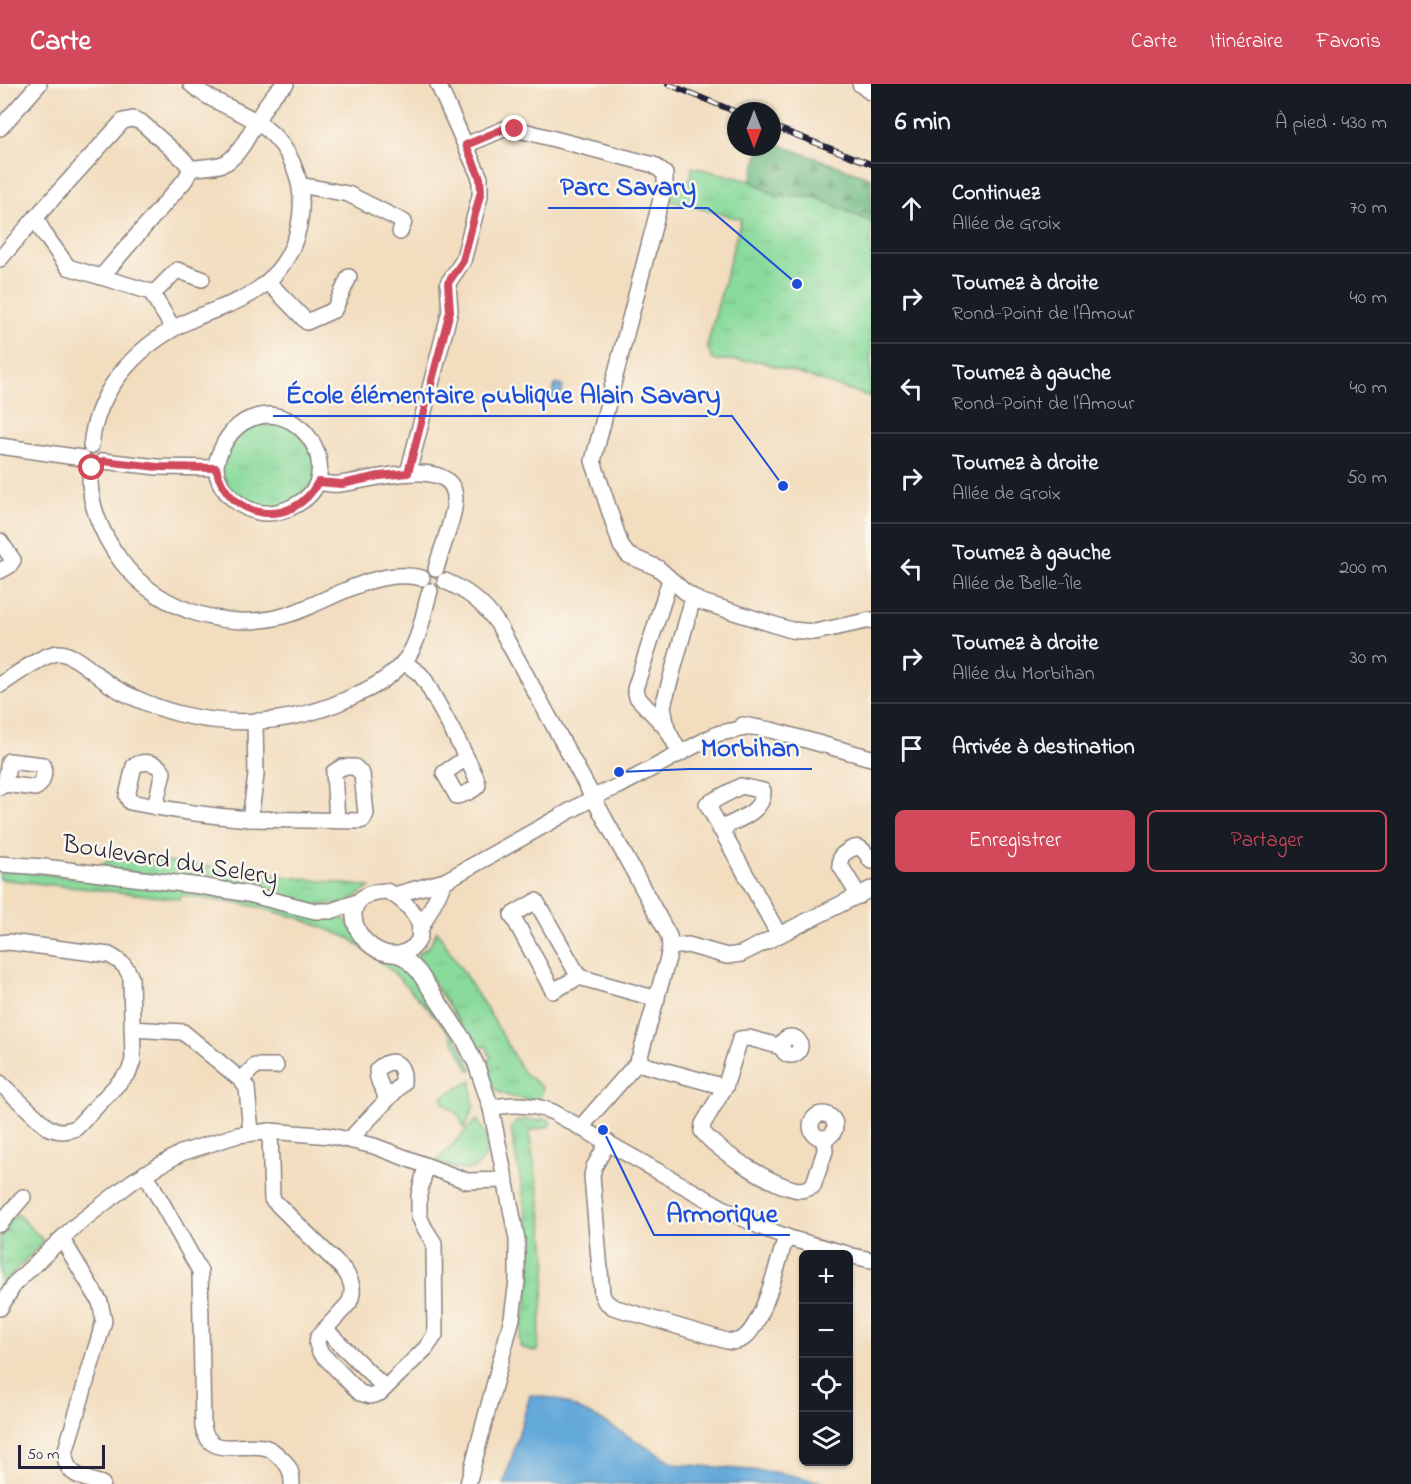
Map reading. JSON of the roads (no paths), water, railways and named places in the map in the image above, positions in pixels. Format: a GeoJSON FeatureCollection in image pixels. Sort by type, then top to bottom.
{"type":"FeatureCollection","features":[{"type":"Feature","properties":{"kind":"street"},"geometry":{"type":"LineString","coordinates":[[191,84],[213,101],[256,120],[282,146],[294,167],[300,185],[302,208],[296,240],[280,268],[268,282],[237,302],[173,328],[138,354],[115,380],[99,415],[90,484],[96,512],[105,536],[129,571],[146,586],[170,602],[190,611],[228,620],[269,618],[292,613],[378,579],[404,575],[426,585]]}},
{"type":"Feature","properties":{"kind":"street"},"geometry":{"type":"LineString","coordinates":[[191,169],[227,162],[235,154],[278,90],[286,84]]}},
{"type":"Feature","properties":{"kind":"street"},"geometry":{"type":"LineString","coordinates":[[408,473],[450,311],[448,283],[463,261],[480,196],[480,178],[438,84]]}},
{"type":"Feature","properties":{"kind":"street"},"geometry":{"type":"LineString","coordinates":[[2,123],[39,85]]}},
{"type":"Feature","properties":{"kind":"street"},"geometry":{"type":"LineString","coordinates":[[0,259],[123,121],[133,119],[141,122],[191,169]]}},
{"type":"Feature","properties":{"kind":"street"},"geometry":{"type":"LineString","coordinates":[[466,145],[504,129],[512,128],[654,165],[665,174],[665,184],[593,464],[623,549],[632,557],[658,568],[691,605]]}},
{"type":"Feature","properties":{"kind":"street"},"geometry":{"type":"LineString","coordinates":[[101,277],[185,180],[191,169]]}},
{"type":"Feature","properties":{"kind":"street"},"geometry":{"type":"LineString","coordinates":[[300,185],[348,194],[404,222],[400,232]]}},
{"type":"Feature","properties":{"kind":"street"},"geometry":{"type":"LineString","coordinates":[[36,217],[65,265],[76,271],[153,294],[173,328]]}},
{"type":"Feature","properties":{"kind":"street"},"geometry":{"type":"LineString","coordinates":[[153,294],[177,270],[202,279]]}},
{"type":"Feature","properties":{"kind":"street"},"geometry":{"type":"LineString","coordinates":[[268,282],[307,322],[334,310],[349,277]]}},
{"type":"Feature","properties":{"kind":"street"},"geometry":{"type":"LineString","coordinates":[[278,415],[300,427],[312,441],[318,464],[318,482],[312,491],[295,506],[278,512],[259,513],[243,507],[232,498],[219,479],[216,468],[227,437],[239,425],[253,417],[278,415]]}},
{"type":"Feature","properties":{"kind":"street"},"geometry":{"type":"LineString","coordinates":[[0,446],[158,467],[216,468]]}},
{"type":"Feature","properties":{"kind":"street"},"geometry":{"type":"LineString","coordinates":[[318,482],[342,484],[379,476],[408,473],[440,476],[448,482],[453,490],[454,506],[441,575]]}},
{"type":"Feature","properties":{"kind":"street"},"geometry":{"type":"LineString","coordinates":[[0,541],[13,560],[9,566],[0,571]]}},
{"type":"Feature","properties":{"kind":"street"},"geometry":{"type":"LineString","coordinates":[[0,685],[50,654],[61,653],[72,656],[112,686],[156,707],[203,719],[255,722],[293,717],[335,705],[374,686],[404,662],[413,646],[428,570],[441,575],[473,596],[486,607],[498,624],[597,796],[667,931],[670,947],[643,1049],[637,1063],[581,1127]]}},
{"type":"Feature","properties":{"kind":"street"},"geometry":{"type":"LineString","coordinates":[[670,580],[635,689],[636,695],[667,729],[678,749]]}},
{"type":"Feature","properties":{"kind":"street"},"geometry":{"type":"LineString","coordinates":[[664,601],[672,599],[681,601],[686,605],[800,632],[815,632],[871,620]]}},
{"type":"Feature","properties":{"kind":"street"},"geometry":{"type":"LineString","coordinates":[[667,729],[663,711],[664,699],[691,605]]}},
{"type":"Feature","properties":{"kind":"street"},"geometry":{"type":"LineString","coordinates":[[404,662],[426,682],[466,758]]}},
{"type":"Feature","properties":{"kind":"street"},"geometry":{"type":"LineString","coordinates":[[642,701],[657,703],[664,699]]}},
{"type":"Feature","properties":{"kind":"street"},"geometry":{"type":"LineString","coordinates":[[250,819],[256,775],[255,722]]}},
{"type":"Feature","properties":{"kind":"street"},"geometry":{"type":"LineString","coordinates":[[394,895],[445,881],[619,786],[678,749],[720,733],[752,727],[771,730],[871,758]]}},
{"type":"Feature","properties":{"kind":"street"},"geometry":{"type":"LineString","coordinates":[[155,807],[250,819],[337,821]]}},
{"type":"Feature","properties":{"kind":"street"},"geometry":{"type":"LineString","coordinates":[[720,829],[779,936]]}},
{"type":"Feature","properties":{"kind":"street"},"geometry":{"type":"LineString","coordinates":[[670,947],[688,945],[727,956],[746,952],[865,892],[840,865],[842,854],[859,847],[865,850],[871,861]]}},
{"type":"Feature","properties":{"kind":"street","name":"Boulevard du Selery"},"geometry":{"type":"LineString","coordinates":[[0,864],[200,885],[308,909],[331,911],[354,922]]}},
{"type":"Feature","properties":{"kind":"street"},"geometry":{"type":"LineString","coordinates":[[418,971],[417,938],[416,917],[410,908],[386,891],[370,893],[357,902],[353,913],[354,922],[361,935],[372,946],[385,953],[404,953],[417,938],[445,881]]}},
{"type":"Feature","properties":{"kind":"street"},"geometry":{"type":"LineString","coordinates":[[579,977],[537,901],[512,915],[553,991],[579,977],[657,999]]}},
{"type":"Feature","properties":{"kind":"street","name":"Boulevard du Selery"},"geometry":{"type":"LineString","coordinates":[[331,911],[357,902]]}},
{"type":"Feature","properties":{"kind":"street"},"geometry":{"type":"LineString","coordinates":[[0,944],[9,942],[109,955],[120,961],[127,968],[130,978],[133,1060],[129,1072],[76,1128],[66,1132],[55,1131],[47,1127],[0,1083]]}},
{"type":"Feature","properties":{"kind":"street"},"geometry":{"type":"LineString","coordinates":[[396,954],[405,958],[418,971],[471,1053],[491,1108],[516,1239],[516,1300],[468,1484]]}},
{"type":"Feature","properties":{"kind":"street"},"geometry":{"type":"LineString","coordinates":[[132,1029],[183,1032],[241,1080],[247,1088],[252,1133]]}},
{"type":"Feature","properties":{"kind":"street"},"geometry":{"type":"LineString","coordinates":[[782,1047],[749,1038],[740,1039],[725,1087],[702,1131],[742,1164],[768,1178],[794,1189],[803,1190],[813,1186],[825,1151],[824,1138]]}},
{"type":"Feature","properties":{"kind":"street"},"geometry":{"type":"LineString","coordinates":[[637,1063],[725,1087]]}},
{"type":"Feature","properties":{"kind":"street"},"geometry":{"type":"LineString","coordinates":[[241,1080],[255,1066],[276,1066]]}},
{"type":"Feature","properties":{"kind":"street"},"geometry":{"type":"LineString","coordinates":[[351,1139],[386,1099]]}},
{"type":"Feature","properties":{"kind":"street"},"geometry":{"type":"LineString","coordinates":[[491,1108],[536,1106],[562,1116],[730,1212],[786,1237],[831,1250]]}},
{"type":"Feature","properties":{"kind":"street"},"geometry":{"type":"LineString","coordinates":[[0,1308],[15,1283],[62,1239],[103,1204],[145,1173],[189,1150],[252,1133],[270,1131],[351,1139],[467,1181],[506,1180]]}},
{"type":"Feature","properties":{"kind":"street"},"geometry":{"type":"LineString","coordinates":[[270,1131],[272,1199],[345,1271],[352,1285],[352,1296],[349,1303],[317,1340],[320,1352],[360,1393],[374,1396],[385,1388],[426,1348],[435,1335],[435,1249],[433,1239],[423,1227],[419,1216],[419,1195],[426,1166]]}},
{"type":"Feature","properties":{"kind":"street"},"geometry":{"type":"LineString","coordinates":[[608,1142],[594,1167],[592,1176],[602,1294],[613,1307],[727,1341],[741,1340],[747,1335],[761,1311],[786,1237]]}},
{"type":"Feature","properties":{"kind":"street"},"geometry":{"type":"LineString","coordinates":[[145,1173],[200,1271],[203,1426],[206,1435],[210,1442],[219,1446],[270,1449],[288,1466],[292,1484]]}},
{"type":"Feature","properties":{"kind":"street"},"geometry":{"type":"LineString","coordinates":[[0,1224],[23,1197]]}},
{"type":"Feature","properties":{"kind":"street"},"geometry":{"type":"LineString","coordinates":[[62,1239],[100,1302],[104,1321],[65,1453],[66,1462],[71,1472],[102,1484]]}},
{"type":"Feature","properties":{"kind":"street"},"geometry":{"type":"LineString","coordinates":[[853,1256],[871,1260]]}},
{"type":"Feature","properties":{"kind":"street"},"geometry":{"type":"LineString","coordinates":[[325,1329],[385,1388]]}},
{"type":"Feature","properties":{"kind":"water"},"geometry":{"type":"Polygon","coordinates":[[[555,385],[563,387],[559,403],[550,401],[555,385]]]}},
{"type":"Feature","properties":{"kind":"water"},"geometry":{"type":"Polygon","coordinates":[[[530,1395],[557,1399],[599,1419],[675,1464],[775,1472],[831,1484],[504,1484],[530,1395]]]}},
{"type":"Feature","properties":{"kind":"railway"},"geometry":{"type":"LineString","coordinates":[[668,84],[727,108]]}},
{"type":"Feature","properties":{"kind":"railway"},"geometry":{"type":"LineString","coordinates":[[781,129],[871,164]]}},
{"type":"Feature","properties":{"kind":"place","name":"Parc Savary"},"geometry":{"type":"Point","coordinates":[797,284]}},
{"type":"Feature","properties":{"kind":"place","name":"École élémentaire publique Alain Savary"},"geometry":{"type":"Point","coordinates":[783,486]}},
{"type":"Feature","properties":{"kind":"place","name":"Morbihan"},"geometry":{"type":"Point","coordinates":[619,772]}},
{"type":"Feature","properties":{"kind":"place","name":"Armorique"},"geometry":{"type":"Point","coordinates":[603,1130]}}]}
